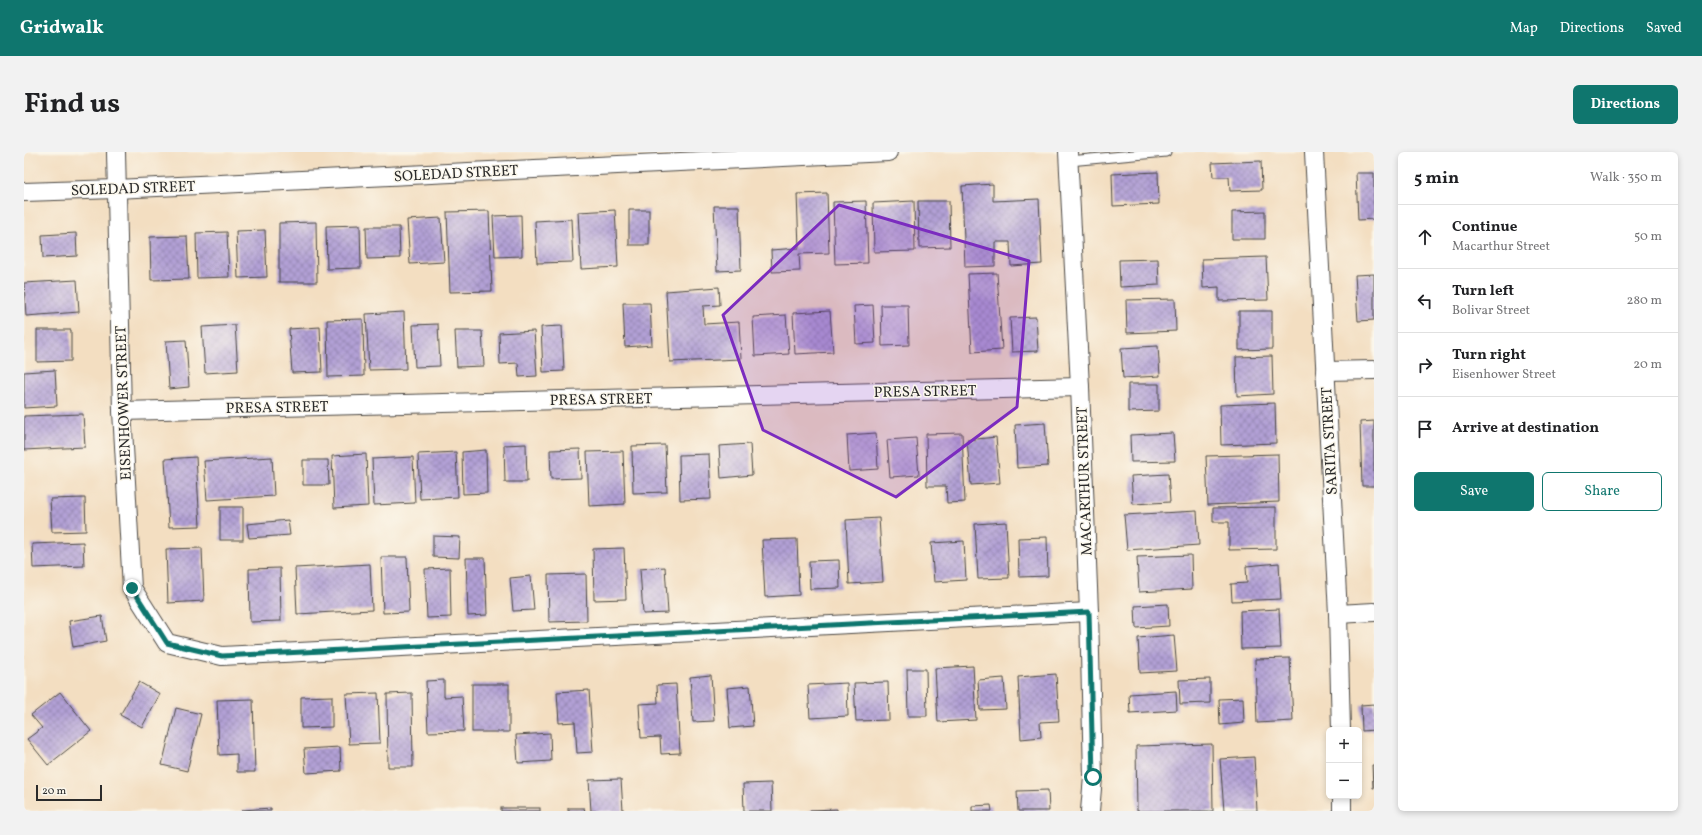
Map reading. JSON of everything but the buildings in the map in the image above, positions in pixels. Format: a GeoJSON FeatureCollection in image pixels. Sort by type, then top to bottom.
{"type":"FeatureCollection","features":[{"type":"Feature","properties":{"kind":"street","name":"EISENHOWER STREET"},"geometry":{"type":"LineString","coordinates":[[116,152],[122,411],[132,588],[167,643],[222,656],[1089,612]]}},
{"type":"Feature","properties":{"kind":"street","name":"SOLEDAD STREET"},"geometry":{"type":"LineString","coordinates":[[24,192],[116,189],[888,152]]}},
{"type":"Feature","properties":{"kind":"street","name":"SARITA STREET"},"geometry":{"type":"LineString","coordinates":[[1314,152],[1338,614],[1341,727]]}},
{"type":"Feature","properties":{"kind":"street","name":"MACARTHUR STREET"},"geometry":{"type":"LineString","coordinates":[[1068,156],[1080,387],[1089,612],[1093,777],[1090,811]]}},
{"type":"Feature","properties":{"kind":"street"},"geometry":{"type":"LineString","coordinates":[[1325,371],[1374,370]]}},
{"type":"Feature","properties":{"kind":"street","name":"PRESA STREET"},"geometry":{"type":"LineString","coordinates":[[122,411],[1080,387]]}},
{"type":"Feature","properties":{"kind":"street"},"geometry":{"type":"LineString","coordinates":[[1338,614],[1374,612]]}},
{"type":"Feature","properties":{"kind":"street"},"geometry":{"type":"LineString","coordinates":[[1342,799],[1342,811]]}},
{"type":"Feature","properties":{"kind":"lane"},"geometry":{"type":"LineString","coordinates":[[1068,156],[1166,152]]}},
{"type":"Feature","properties":{"kind":"highlighted area"},"geometry":{"type":"Polygon","coordinates":[[[839,205],[1029,261],[1017,407],[896,497],[763,430],[723,315],[839,205]]]}},
{"type":"Feature","properties":{"kind":"route"},"geometry":{"type":"LineString","coordinates":[[132,588],[167,643],[222,656],[1089,612],[1093,777]]}}]}
